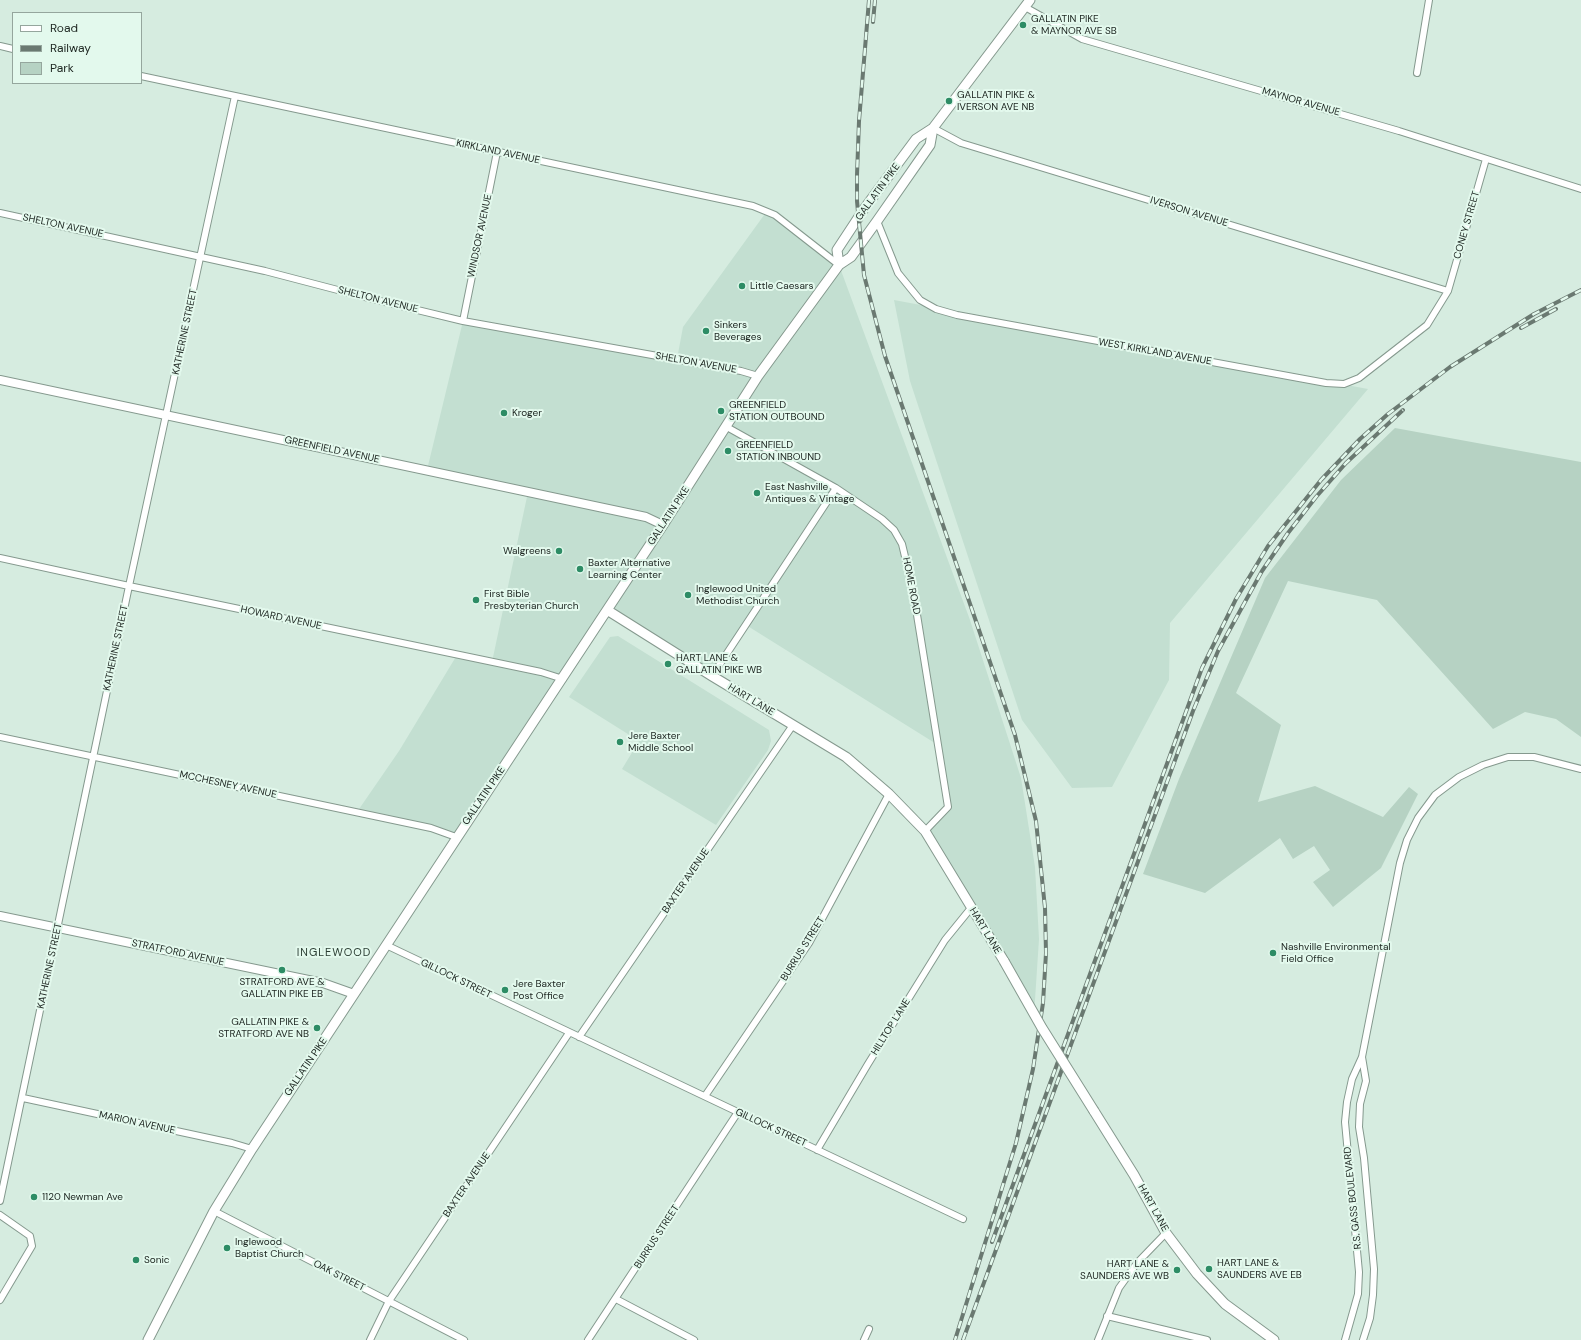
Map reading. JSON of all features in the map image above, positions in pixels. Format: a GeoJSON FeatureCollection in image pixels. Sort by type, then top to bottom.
{"type":"FeatureCollection","features":[{"type":"Feature","properties":{"kind":"main road","name":"GALLATIN PIKE"},"geometry":{"type":"LineString","coordinates":[[839,265],[837,250],[860,215],[916,139],[933,128],[1027,3]]}},
{"type":"Feature","properties":{"kind":"main road","name":"GALLATIN PIKE"},"geometry":{"type":"LineString","coordinates":[[148,1340],[214,1211],[252,1149],[456,837],[663,525],[758,376],[839,265],[851,257],[877,221],[930,145],[933,128]]}},
{"type":"Feature","properties":{"kind":"main road","name":"HART LANE"},"geometry":{"type":"LineString","coordinates":[[607,610],[712,676],[846,757],[889,794],[925,831],[1004,961],[1042,1028],[1134,1175],[1166,1233],[1197,1274],[1225,1304],[1274,1340]]}},
{"type":"Feature","properties":{"kind":"street"},"geometry":{"type":"LineString","coordinates":[[1417,73],[1429,0]]}},
{"type":"Feature","properties":{"kind":"street","name":"MAYNOR AVENUE"},"geometry":{"type":"LineString","coordinates":[[1027,3],[1082,39],[1399,130],[1581,189]]}},
{"type":"Feature","properties":{"kind":"street"},"geometry":{"type":"LineString","coordinates":[[0,46],[12,49]]}},
{"type":"Feature","properties":{"kind":"street","name":"KIRKLAND AVENUE"},"geometry":{"type":"LineString","coordinates":[[142,76],[753,206],[775,215],[839,265]]}},
{"type":"Feature","properties":{"kind":"street","name":"KATHERINE STREET"},"geometry":{"type":"LineString","coordinates":[[0,1201],[129,586],[235,96]]}},
{"type":"Feature","properties":{"kind":"street","name":"IVERSON AVENUE"},"geometry":{"type":"LineString","coordinates":[[933,128],[961,143],[1448,291]]}},
{"type":"Feature","properties":{"kind":"street","name":"WINDSOR AVENUE"},"geometry":{"type":"LineString","coordinates":[[463,321],[497,152]]}},
{"type":"Feature","properties":{"kind":"street","name":"CONEY STREET"},"geometry":{"type":"LineString","coordinates":[[1448,291],[1486,158]]}},
{"type":"Feature","properties":{"kind":"street","name":"SHELTON AVENUE"},"geometry":{"type":"LineString","coordinates":[[0,213],[265,270],[376,300],[463,321],[741,371],[758,376]]}},
{"type":"Feature","properties":{"kind":"street","name":"WEST KIRKLAND AVENUE"},"geometry":{"type":"LineString","coordinates":[[877,221],[898,273],[920,300],[936,309],[957,315],[1326,383],[1344,384],[1359,378],[1427,325],[1448,291]]}},
{"type":"Feature","properties":{"kind":"street","name":"GREENFIELD AVENUE"},"geometry":{"type":"LineString","coordinates":[[0,380],[646,517],[663,525]]}},
{"type":"Feature","properties":{"kind":"street","name":"HOME ROAD"},"geometry":{"type":"LineString","coordinates":[[725,426],[836,488],[894,530],[902,544],[909,568],[948,807],[925,831]]}},
{"type":"Feature","properties":{"kind":"street"},"geometry":{"type":"LineString","coordinates":[[712,676],[836,488]]}},
{"type":"Feature","properties":{"kind":"street","name":"HOWARD AVENUE"},"geometry":{"type":"LineString","coordinates":[[0,558],[541,672],[562,679]]}},
{"type":"Feature","properties":{"kind":"street","name":"BAXTER AVENUE"},"geometry":{"type":"LineString","coordinates":[[579,1037],[793,725]]}},
{"type":"Feature","properties":{"kind":"street","name":"MCCHESNEY AVENUE"},"geometry":{"type":"LineString","coordinates":[[0,737],[431,828],[456,837]]}},
{"type":"Feature","properties":{"kind":"street","name":"R.S. GASS BOULEVARD"},"geometry":{"type":"LineString","coordinates":[[1345,1340],[1358,1294],[1359,1272],[1345,1122],[1352,1079],[1362,1057],[1400,863],[1407,840],[1418,818],[1435,795],[1459,778],[1489,763],[1508,757],[1534,757],[1581,769]]}},
{"type":"Feature","properties":{"kind":"street","name":"BURRUS STREET"},"geometry":{"type":"LineString","coordinates":[[705,1096],[809,943],[889,794]]}},
{"type":"Feature","properties":{"kind":"street","name":"HILLTOP LANE"},"geometry":{"type":"LineString","coordinates":[[818,1150],[868,1064],[945,940],[971,908]]}},
{"type":"Feature","properties":{"kind":"street","name":"STRATFORD AVENUE"},"geometry":{"type":"LineString","coordinates":[[0,916],[323,984],[354,994]]}},
{"type":"Feature","properties":{"kind":"street","name":"GILLOCK STREET"},"geometry":{"type":"LineString","coordinates":[[386,945],[963,1219]]}},
{"type":"Feature","properties":{"kind":"street","name":"BAXTER AVENUE"},"geometry":{"type":"LineString","coordinates":[[370,1340],[389,1301],[569,1033]]}},
{"type":"Feature","properties":{"kind":"street","name":"R.S. GASS BOULEVARD"},"geometry":{"type":"LineString","coordinates":[[1362,1057],[1366,1082],[1360,1104],[1359,1128],[1364,1158],[1374,1269],[1370,1318],[1363,1340]]}},
{"type":"Feature","properties":{"kind":"street","name":"MARION AVENUE"},"geometry":{"type":"LineString","coordinates":[[22,1098],[219,1140],[252,1149]]}},
{"type":"Feature","properties":{"kind":"street","name":"BURRUS STREET"},"geometry":{"type":"LineString","coordinates":[[588,1340],[616,1300],[738,1112]]}},
{"type":"Feature","properties":{"kind":"street","name":"OAK STREET"},"geometry":{"type":"LineString","coordinates":[[214,1211],[464,1340]]}},
{"type":"Feature","properties":{"kind":"street"},"geometry":{"type":"LineString","coordinates":[[0,1215],[30,1236],[32,1246],[0,1300]]}},
{"type":"Feature","properties":{"kind":"street"},"geometry":{"type":"LineString","coordinates":[[1098,1340],[1118,1288],[1137,1263],[1166,1233]]}},
{"type":"Feature","properties":{"kind":"street"},"geometry":{"type":"LineString","coordinates":[[616,1300],[694,1340]]}},
{"type":"Feature","properties":{"kind":"street"},"geometry":{"type":"LineString","coordinates":[[1107,1316],[1207,1340]]}},
{"type":"Feature","properties":{"kind":"street"},"geometry":{"type":"LineString","coordinates":[[864,1340],[869,1329]]}},
{"type":"Feature","properties":{"kind":"shaded area"},"geometry":{"type":"Polygon","coordinates":[[[767,211],[839,265],[970,620],[1021,778],[1035,867],[1039,939],[1034,1015],[925,831],[948,807],[938,745],[746,625],[712,676],[607,610],[456,837],[357,812],[399,751],[457,655],[492,662],[528,492],[427,470],[463,321],[677,359],[683,327],[767,211]]]}},
{"type":"Feature","properties":{"kind":"shaded area"},"geometry":{"type":"Polygon","coordinates":[[[894,300],[1368,389],[1170,623],[1169,680],[1112,787],[1072,788],[1022,720],[910,381],[894,300]]]}},
{"type":"Feature","properties":{"kind":"shaded area"},"geometry":{"type":"Polygon","coordinates":[[[618,636],[769,730],[771,741],[768,750],[716,825],[622,769],[639,741],[569,697],[610,637],[618,636]]]}},
{"type":"Feature","properties":{"kind":"green space"},"geometry":{"type":"Polygon","coordinates":[[[1395,428],[1581,462],[1581,737],[1556,719],[1525,712],[1493,729],[1377,600],[1288,581],[1236,693],[1281,725],[1258,802],[1315,786],[1383,817],[1409,787],[1418,794],[1381,868],[1333,907],[1313,882],[1330,870],[1314,846],[1293,859],[1280,838],[1205,893],[1143,874],[1179,779],[1265,578],[1341,480],[1395,428]]]}},
{"type":"Feature","properties":{"kind":"railway"},"geometry":{"type":"LineString","coordinates":[[869,0],[859,121],[857,175],[857,201],[864,275],[885,356],[1015,735],[1036,821],[1045,908],[1046,953],[1043,1003],[1033,1069],[1016,1143],[955,1340]]}},
{"type":"Feature","properties":{"kind":"railway"},"geometry":{"type":"LineString","coordinates":[[873,22],[875,0]]}},
{"type":"Feature","properties":{"kind":"railway"},"geometry":{"type":"LineString","coordinates":[[992,1242],[1202,668],[1236,599],[1268,546],[1321,480],[1360,439],[1388,414],[1450,367],[1534,314],[1581,290]]}},
{"type":"Feature","properties":{"kind":"railway"},"geometry":{"type":"LineString","coordinates":[[1521,328],[1556,309]]}},
{"type":"Feature","properties":{"kind":"railway"},"geometry":{"type":"LineString","coordinates":[[963,1340],[1193,711],[1218,651],[1262,571],[1288,533],[1316,497],[1346,463],[1403,410]]}},
{"type":"Feature","properties":{"kind":"place","name":"GALLATIN PIKE & MAYNOR AVE SB"},"geometry":{"type":"Point","coordinates":[1023,25]}},
{"type":"Feature","properties":{"kind":"place","name":"GALLATIN PIKE & IVERSON AVE NB"},"geometry":{"type":"Point","coordinates":[949,101]}},
{"type":"Feature","properties":{"kind":"place","name":"Little Caesars"},"geometry":{"type":"Point","coordinates":[742,286]}},
{"type":"Feature","properties":{"kind":"place","name":"Sinkers Beverages"},"geometry":{"type":"Point","coordinates":[706,331]}},
{"type":"Feature","properties":{"kind":"place","name":"GREENFIELD STATION OUTBOUND"},"geometry":{"type":"Point","coordinates":[721,411]}},
{"type":"Feature","properties":{"kind":"place","name":"Kroger"},"geometry":{"type":"Point","coordinates":[504,413]}},
{"type":"Feature","properties":{"kind":"place","name":"GREENFIELD STATION INBOUND"},"geometry":{"type":"Point","coordinates":[728,451]}},
{"type":"Feature","properties":{"kind":"place","name":"East Nashville Antiques & Vintage"},"geometry":{"type":"Point","coordinates":[757,493]}},
{"type":"Feature","properties":{"kind":"place","name":"Walgreens"},"geometry":{"type":"Point","coordinates":[559,551]}},
{"type":"Feature","properties":{"kind":"place","name":"Baxter Alternative Learning Center"},"geometry":{"type":"Point","coordinates":[580,569]}},
{"type":"Feature","properties":{"kind":"place","name":"Inglewood United Methodist Church"},"geometry":{"type":"Point","coordinates":[688,595]}},
{"type":"Feature","properties":{"kind":"place","name":"First Bible Presbyterian Church"},"geometry":{"type":"Point","coordinates":[476,600]}},
{"type":"Feature","properties":{"kind":"place","name":"HART LANE & GALLATIN PIKE WB"},"geometry":{"type":"Point","coordinates":[668,664]}},
{"type":"Feature","properties":{"kind":"place","name":"Jere Baxter Middle School"},"geometry":{"type":"Point","coordinates":[620,742]}},
{"type":"Feature","properties":{"kind":"place","name":"Nashville Environmental Field Office"},"geometry":{"type":"Point","coordinates":[1273,953]}},
{"type":"Feature","properties":{"kind":"place","name":"STRATFORD AVE & GALLATIN PIKE EB"},"geometry":{"type":"Point","coordinates":[282,970]}},
{"type":"Feature","properties":{"kind":"place","name":"Jere Baxter Post Office"},"geometry":{"type":"Point","coordinates":[505,990]}},
{"type":"Feature","properties":{"kind":"place","name":"GALLATIN PIKE & STRATFORD AVE NB"},"geometry":{"type":"Point","coordinates":[317,1028]}},
{"type":"Feature","properties":{"kind":"place","name":"1120 Newman Ave"},"geometry":{"type":"Point","coordinates":[34,1197]}},
{"type":"Feature","properties":{"kind":"place","name":"Inglewood Baptist Church"},"geometry":{"type":"Point","coordinates":[227,1248]}},
{"type":"Feature","properties":{"kind":"place","name":"Sonic"},"geometry":{"type":"Point","coordinates":[136,1260]}},
{"type":"Feature","properties":{"kind":"place","name":"HART LANE & SAUNDERS AVE EB"},"geometry":{"type":"Point","coordinates":[1209,1269]}},
{"type":"Feature","properties":{"kind":"place","name":"HART LANE & SAUNDERS AVE WB"},"geometry":{"type":"Point","coordinates":[1177,1270]}},
{"type":"Feature","properties":{"kind":"district","name":"INGLEWOOD"},"geometry":{"type":"Point","coordinates":[334,953]}}]}
